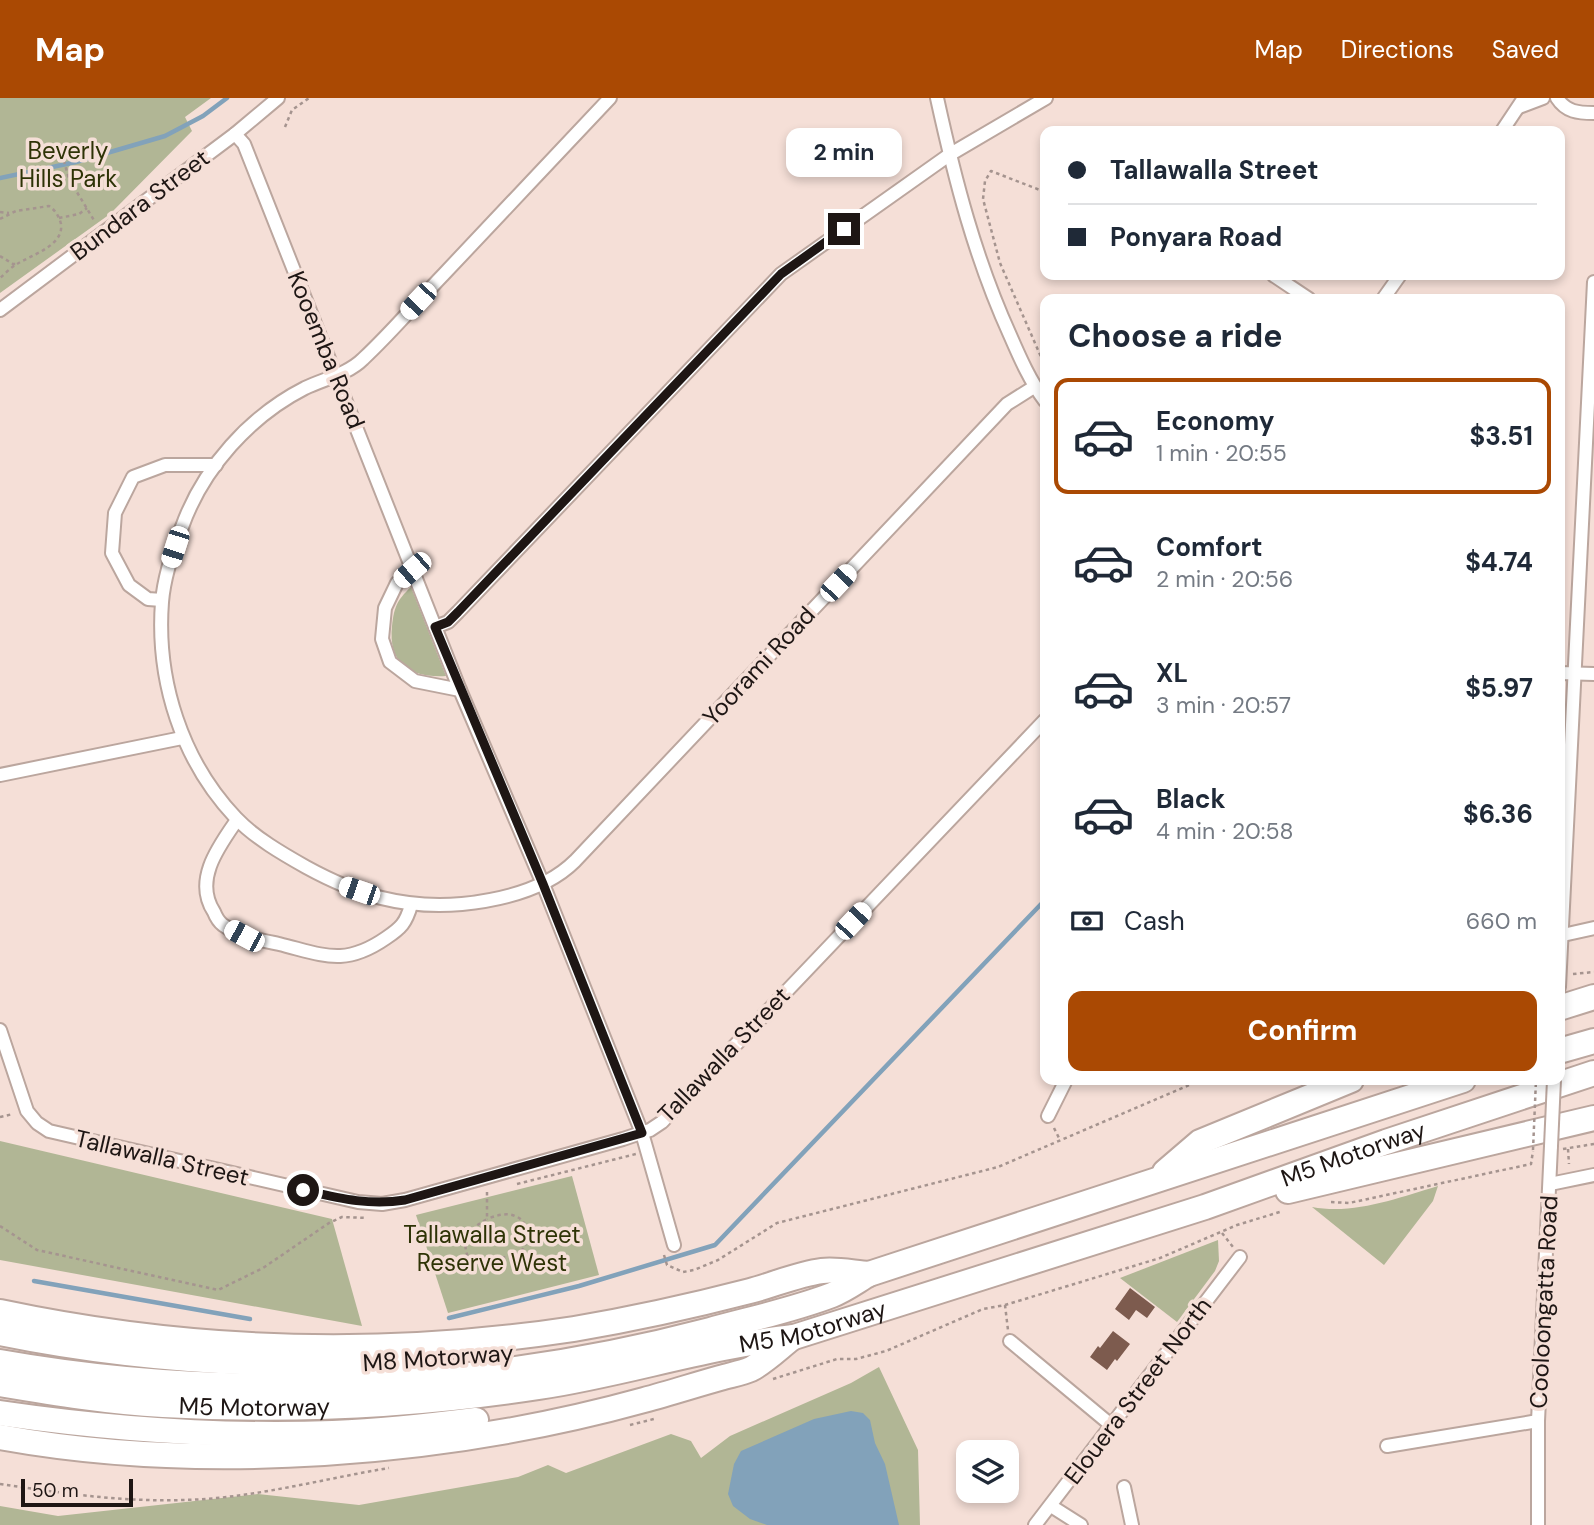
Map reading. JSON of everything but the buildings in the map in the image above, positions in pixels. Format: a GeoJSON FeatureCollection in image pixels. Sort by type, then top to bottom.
{"type":"FeatureCollection","features":[{"type":"Feature","properties":{"kind":"highway"},"geometry":{"type":"LineString","coordinates":[[1565,1005],[1594,997]]}},
{"type":"Feature","properties":{"kind":"highway"},"geometry":{"type":"LineString","coordinates":[[1565,1049],[1594,1041]]}},
{"type":"Feature","properties":{"kind":"highway","name":"M5 Motorway"},"geometry":{"type":"LineString","coordinates":[[1565,1083],[1594,1073]]}},
{"type":"Feature","properties":{"kind":"highway"},"geometry":{"type":"LineString","coordinates":[[1157,1180],[1200,1142],[1339,1085]]}},
{"type":"Feature","properties":{"kind":"highway","name":"M5 Motorway"},"geometry":{"type":"LineString","coordinates":[[0,1362],[94,1376],[176,1383],[328,1385],[387,1382],[555,1363],[614,1353],[733,1324],[834,1294],[869,1274],[1448,1085]]}},
{"type":"Feature","properties":{"kind":"highway","name":"M5 Motorway"},"geometry":{"type":"LineString","coordinates":[[0,1384],[60,1394],[162,1405],[362,1406],[538,1387],[626,1371],[743,1342],[794,1337],[1205,1208],[1387,1142],[1558,1085]]}},
{"type":"Feature","properties":{"kind":"highway"},"geometry":{"type":"LineString","coordinates":[[1205,1208],[1306,1187],[1594,1118]]}},
{"type":"Feature","properties":{"kind":"highway"},"geometry":{"type":"LineString","coordinates":[[0,1312],[96,1329],[257,1346],[442,1344],[529,1335],[632,1319],[726,1297],[822,1270],[869,1274]]}},
{"type":"Feature","properties":{"kind":"highway","name":"M8 Motorway"},"geometry":{"type":"LineString","coordinates":[[0,1333],[93,1349],[176,1359],[268,1365],[370,1365],[442,1361],[515,1353],[635,1334],[827,1280],[869,1274]]}},
{"type":"Feature","properties":{"kind":"highway"},"geometry":{"type":"LineString","coordinates":[[0,1413],[151,1430],[229,1434],[332,1433],[434,1425],[497,1417],[623,1393],[748,1359],[794,1337]]}},
{"type":"Feature","properties":{"kind":"highway"},"geometry":{"type":"LineString","coordinates":[[0,1437],[139,1453],[219,1456],[304,1454],[440,1442],[602,1412],[704,1383],[751,1369],[794,1337]]}},
{"type":"Feature","properties":{"kind":"street","name":"Bundara Street"},"geometry":{"type":"LineString","coordinates":[[0,310],[235,134],[278,98]]}},
{"type":"Feature","properties":{"kind":"street","name":"Yoorami Road"},"geometry":{"type":"LineString","coordinates":[[610,98],[360,362],[281,401],[258,420],[216,465],[183,524],[168,570],[162,600],[166,677],[183,738],[210,784],[237,820],[271,845],[337,884],[380,899],[411,905],[485,902],[543,884],[562,874],[1007,404],[1034,387]]}},
{"type":"Feature","properties":{"kind":"street"},"geometry":{"type":"LineString","coordinates":[[937,98],[968,227],[993,297],[1040,395]]}},
{"type":"Feature","properties":{"kind":"street"},"geometry":{"type":"LineString","coordinates":[[435,627],[448,622],[458,612],[781,274],[949,155],[1046,98]]}},
{"type":"Feature","properties":{"kind":"street"},"geometry":{"type":"LineString","coordinates":[[1505,126],[1521,103],[1543,98]]}},
{"type":"Feature","properties":{"kind":"street"},"geometry":{"type":"LineString","coordinates":[[1557,98],[1563,106],[1577,113],[1594,113]]}},
{"type":"Feature","properties":{"kind":"street","name":"Kooemba Road"},"geometry":{"type":"LineString","coordinates":[[235,134],[244,144],[460,690],[543,884],[642,1133],[674,1245]]}},
{"type":"Feature","properties":{"kind":"street"},"geometry":{"type":"LineString","coordinates":[[1280,280],[1302,294]]}},
{"type":"Feature","properties":{"kind":"street"},"geometry":{"type":"LineString","coordinates":[[1565,852],[1590,455],[1594,282]]}},
{"type":"Feature","properties":{"kind":"street"},"geometry":{"type":"LineString","coordinates":[[162,600],[148,599],[129,585],[112,553],[115,513],[133,477],[164,465],[216,465]]}},
{"type":"Feature","properties":{"kind":"street"},"geometry":{"type":"LineString","coordinates":[[412,570],[397,583],[385,608],[382,639],[390,662],[415,681],[460,690]]}},
{"type":"Feature","properties":{"kind":"street"},"geometry":{"type":"LineString","coordinates":[[1565,673],[1594,674]]}},
{"type":"Feature","properties":{"kind":"street","name":"Tallawalla Street"},"geometry":{"type":"LineString","coordinates":[[0,1030],[27,1111],[37,1123],[49,1131],[358,1202],[382,1204],[405,1200],[642,1133],[662,1122],[1040,725]]}},
{"type":"Feature","properties":{"kind":"street"},"geometry":{"type":"LineString","coordinates":[[0,775],[183,738]]}},
{"type":"Feature","properties":{"kind":"street"},"geometry":{"type":"LineString","coordinates":[[1565,803],[1570,790]]}},
{"type":"Feature","properties":{"kind":"street"},"geometry":{"type":"LineString","coordinates":[[237,820],[213,858],[206,884],[208,904],[221,924],[244,936],[335,957],[355,956],[373,948],[394,932],[407,920],[411,905]]}},
{"type":"Feature","properties":{"kind":"street"},"geometry":{"type":"LineString","coordinates":[[1565,935],[1594,928]]}},
{"type":"Feature","properties":{"kind":"street"},"geometry":{"type":"LineString","coordinates":[[1048,1116],[1062,1085]]}},
{"type":"Feature","properties":{"kind":"street","name":"Cooloongatta Road"},"geometry":{"type":"LineString","coordinates":[[1538,1525],[1538,1421],[1554,1085]]}},
{"type":"Feature","properties":{"kind":"street"},"geometry":{"type":"LineString","coordinates":[[1550,1184],[1594,1175]]}},
{"type":"Feature","properties":{"kind":"street","name":"Elouera Street North"},"geometry":{"type":"LineString","coordinates":[[1035,1525],[1240,1257]]}},
{"type":"Feature","properties":{"kind":"street"},"geometry":{"type":"LineString","coordinates":[[1010,1342],[1111,1425]]}},
{"type":"Feature","properties":{"kind":"street"},"geometry":{"type":"LineString","coordinates":[[1387,1446],[1538,1421]]}},
{"type":"Feature","properties":{"kind":"street"},"geometry":{"type":"LineString","coordinates":[[1124,1487],[1132,1525]]}},
{"type":"Feature","properties":{"kind":"street"},"geometry":{"type":"LineString","coordinates":[[1051,1506],[1081,1525]]}},
{"type":"Feature","properties":{"kind":"path"},"geometry":{"type":"LineString","coordinates":[[285,127],[292,110],[309,98]]}},
{"type":"Feature","properties":{"kind":"path"},"geometry":{"type":"LineString","coordinates":[[60,147],[66,171],[102,234]]}},
{"type":"Feature","properties":{"kind":"path"},"geometry":{"type":"LineString","coordinates":[[1040,189],[990,171],[985,181],[983,199],[1000,263],[1040,355]]}},
{"type":"Feature","properties":{"kind":"path"},"geometry":{"type":"LineString","coordinates":[[0,212],[49,206],[59,218],[61,230],[48,247],[17,264],[0,278]]}},
{"type":"Feature","properties":{"kind":"path"},"geometry":{"type":"LineString","coordinates":[[59,218],[79,214],[87,208]]}},
{"type":"Feature","properties":{"kind":"path"},"geometry":{"type":"LineString","coordinates":[[0,219],[9,213]]}},
{"type":"Feature","properties":{"kind":"path"},"geometry":{"type":"LineString","coordinates":[[0,256],[17,264]]}},
{"type":"Feature","properties":{"kind":"path"},"geometry":{"type":"LineString","coordinates":[[1578,975],[1594,972]]}},
{"type":"Feature","properties":{"kind":"path"},"geometry":{"type":"LineString","coordinates":[[665,1260],[667,1265],[683,1272],[694,1270],[718,1260],[777,1223],[998,1167],[1190,1085]]}},
{"type":"Feature","properties":{"kind":"path"},"geometry":{"type":"LineString","coordinates":[[1328,1202],[1349,1203],[1531,1164],[1536,1085]]}},
{"type":"Feature","properties":{"kind":"path"},"geometry":{"type":"LineString","coordinates":[[1569,1164],[1568,1149],[1594,1144]]}},
{"type":"Feature","properties":{"kind":"path"},"geometry":{"type":"LineString","coordinates":[[512,1185],[647,1152]]}},
{"type":"Feature","properties":{"kind":"path"},"geometry":{"type":"LineString","coordinates":[[487,1192],[487,1219]]}},
{"type":"Feature","properties":{"kind":"path"},"geometry":{"type":"LineString","coordinates":[[1010,1342],[1005,1305],[1160,1258],[1237,1225],[1283,1211]]}},
{"type":"Feature","properties":{"kind":"path"},"geometry":{"type":"LineString","coordinates":[[506,1214],[522,1221],[527,1239],[520,1252],[481,1264],[471,1262],[465,1250],[466,1239],[474,1227],[487,1219],[506,1214]]}},
{"type":"Feature","properties":{"kind":"path"},"geometry":{"type":"LineString","coordinates":[[0,1226],[37,1250],[218,1290],[263,1268],[329,1223],[342,1217],[375,1217]]}},
{"type":"Feature","properties":{"kind":"path"},"geometry":{"type":"LineString","coordinates":[[1222,1233],[1240,1257]]}},
{"type":"Feature","properties":{"kind":"green space","name":"Beverly Hills Park"},"geometry":{"type":"Polygon","coordinates":[[[0,98],[211,98],[185,117],[192,131],[110,214],[0,293],[0,98]]]}},
{"type":"Feature","properties":{"kind":"green space"},"geometry":{"type":"Polygon","coordinates":[[[411,587],[446,676],[412,671],[398,659],[394,650],[392,626],[395,609],[411,587]]]}},
{"type":"Feature","properties":{"kind":"green space"},"geometry":{"type":"Polygon","coordinates":[[[0,1141],[332,1219],[362,1326],[0,1260],[0,1141]]]}},
{"type":"Feature","properties":{"kind":"green space","name":"Tallawalla Street Reserve West"},"geometry":{"type":"Polygon","coordinates":[[[572,1176],[599,1275],[448,1313],[416,1215],[572,1176]]]}},
{"type":"Feature","properties":{"kind":"green space"},"geometry":{"type":"Polygon","coordinates":[[[1438,1186],[1433,1201],[1384,1265],[1312,1207],[1360,1207],[1438,1186]]]}},
{"type":"Feature","properties":{"kind":"green space"},"geometry":{"type":"Polygon","coordinates":[[[1218,1240],[1219,1261],[1215,1271],[1177,1322],[1120,1278],[1218,1240]]]}},
{"type":"Feature","properties":{"kind":"green space"},"geometry":{"type":"Polygon","coordinates":[[[879,1367],[918,1450],[920,1525],[0,1525],[0,1506],[58,1516],[258,1494],[359,1505],[518,1477],[548,1465],[566,1473],[671,1434],[691,1441],[701,1458],[730,1436],[851,1383],[879,1367]]]}},
{"type":"Feature","properties":{"kind":"water"},"geometry":{"type":"Polygon","coordinates":[[[851,1411],[863,1413],[870,1420],[875,1443],[885,1464],[899,1525],[767,1525],[750,1519],[733,1506],[728,1494],[734,1464],[741,1451],[814,1419],[851,1411]]]}},
{"type":"Feature","properties":{"kind":"waterway"},"geometry":{"type":"LineString","coordinates":[[0,178],[76,162],[165,136],[203,116],[227,98]]}},
{"type":"Feature","properties":{"kind":"waterway"},"geometry":{"type":"LineString","coordinates":[[449,1318],[579,1286],[715,1245],[1040,905]]}},
{"type":"Feature","properties":{"kind":"waterway"},"geometry":{"type":"LineString","coordinates":[[34,1281],[250,1319]]}},
{"type":"Feature","properties":{"kind":"route"},"geometry":{"type":"LineString","coordinates":[[303,1190],[358,1202],[382,1204],[405,1200],[642,1133],[543,884],[435,627],[448,622],[458,612],[781,274],[844,229]]}}]}
